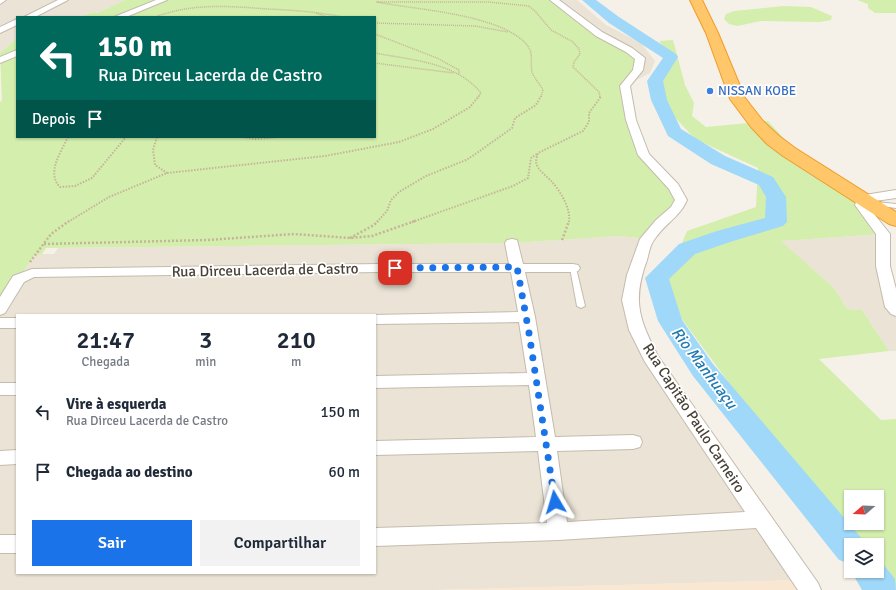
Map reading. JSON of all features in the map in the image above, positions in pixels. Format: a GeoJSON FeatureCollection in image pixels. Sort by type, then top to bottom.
{"type":"FeatureCollection","features":[{"type":"Feature","properties":{"kind":"highway"},"geometry":{"type":"LineString","coordinates":[[697,1],[712,33],[738,99],[757,124],[773,140],[789,152],[896,220]]}},
{"type":"Feature","properties":{"kind":"street"},"geometry":{"type":"LineString","coordinates":[[31,16],[64,0]]}},
{"type":"Feature","properties":{"kind":"street"},"geometry":{"type":"LineString","coordinates":[[121,16],[163,0]]}},
{"type":"Feature","properties":{"kind":"street","name":"Rua Capitão Paulo Carneiro"},"geometry":{"type":"LineString","coordinates":[[554,0],[600,34],[629,50],[640,58],[638,70],[624,86],[631,120],[644,155],[674,187],[681,200],[677,209],[661,223],[647,239],[634,275],[630,300],[637,330],[651,358],[810,590]]}},
{"type":"Feature","properties":{"kind":"street"},"geometry":{"type":"LineString","coordinates":[[0,24],[16,19]]}},
{"type":"Feature","properties":{"kind":"street"},"geometry":{"type":"LineString","coordinates":[[0,30],[16,22]]}},
{"type":"Feature","properties":{"kind":"street"},"geometry":{"type":"LineString","coordinates":[[0,60],[16,53]]}},
{"type":"Feature","properties":{"kind":"street"},"geometry":{"type":"LineString","coordinates":[[896,194],[865,201],[861,205],[884,234],[883,266],[893,307],[896,311]]}},
{"type":"Feature","properties":{"kind":"street"},"geometry":{"type":"LineString","coordinates":[[512,243],[527,317],[537,379],[558,531]]}},
{"type":"Feature","properties":{"kind":"street","name":"Rua Dirceu Lacerda de Castro"},"geometry":{"type":"LineString","coordinates":[[18,279],[32,273],[517,267],[573,268]]}},
{"type":"Feature","properties":{"kind":"street"},"geometry":{"type":"LineString","coordinates":[[0,310],[18,279]]}},
{"type":"Feature","properties":{"kind":"street"},"geometry":{"type":"LineString","coordinates":[[376,319],[527,317]]}},
{"type":"Feature","properties":{"kind":"street"},"geometry":{"type":"LineString","coordinates":[[0,323],[16,323]]}},
{"type":"Feature","properties":{"kind":"street"},"geometry":{"type":"LineString","coordinates":[[376,382],[537,379]]}},
{"type":"Feature","properties":{"kind":"street"},"geometry":{"type":"LineString","coordinates":[[0,389],[16,389]]}},
{"type":"Feature","properties":{"kind":"street"},"geometry":{"type":"LineString","coordinates":[[376,448],[633,442]]}},
{"type":"Feature","properties":{"kind":"street"},"geometry":{"type":"LineString","coordinates":[[0,458],[16,457]]}},
{"type":"Feature","properties":{"kind":"street"},"geometry":{"type":"LineString","coordinates":[[376,537],[558,531],[761,518]]}},
{"type":"Feature","properties":{"kind":"street"},"geometry":{"type":"LineString","coordinates":[[0,544],[16,544]]}},
{"type":"Feature","properties":{"kind":"lane"},"geometry":{"type":"LineString","coordinates":[[865,201],[896,206]]}},
{"type":"Feature","properties":{"kind":"lane"},"geometry":{"type":"LineString","coordinates":[[573,268],[581,306]]}},
{"type":"Feature","properties":{"kind":"path"},"geometry":{"type":"LineString","coordinates":[[43,244],[123,244],[294,234],[350,238],[372,236],[513,186],[528,178],[531,158],[546,148],[584,131],[590,120],[589,113],[600,98],[599,92],[573,67],[574,62],[580,54],[578,46],[574,42],[552,31],[534,10],[520,3],[489,1],[406,3],[377,2],[498,25],[525,42],[533,58],[531,68],[543,90],[542,97],[536,106],[519,114],[515,118],[512,128],[466,160],[426,176],[399,192],[391,200],[387,210],[374,225],[350,238]]}},
{"type":"Feature","properties":{"kind":"path"},"geometry":{"type":"LineString","coordinates":[[158,16],[179,9],[210,5],[310,11],[338,16]]}},
{"type":"Feature","properties":{"kind":"path"},"geometry":{"type":"LineString","coordinates":[[310,11],[324,16]]}},
{"type":"Feature","properties":{"kind":"path"},"geometry":{"type":"LineString","coordinates":[[376,23],[474,26],[510,32]]}},
{"type":"Feature","properties":{"kind":"path"},"geometry":{"type":"LineString","coordinates":[[376,34],[437,58],[458,70],[459,74]]}},
{"type":"Feature","properties":{"kind":"path"},"geometry":{"type":"LineString","coordinates":[[18,279],[43,244],[55,232],[98,203],[142,181],[167,173],[325,156],[382,147],[410,139],[433,129],[470,107],[481,93],[478,86],[459,74],[426,63],[376,53]]}},
{"type":"Feature","properties":{"kind":"path"},"geometry":{"type":"LineString","coordinates":[[376,63],[459,74]]}},
{"type":"Feature","properties":{"kind":"path"},"geometry":{"type":"LineString","coordinates":[[68,138],[53,171],[54,182],[60,187],[75,186],[92,178],[125,138]]}},
{"type":"Feature","properties":{"kind":"path"},"geometry":{"type":"LineString","coordinates":[[157,138],[153,150],[155,165],[167,173]]}},
{"type":"Feature","properties":{"kind":"path"},"geometry":{"type":"LineString","coordinates":[[249,138],[266,138]]}},
{"type":"Feature","properties":{"kind":"path"},"geometry":{"type":"LineString","coordinates":[[538,153],[536,162],[539,169],[553,183],[563,198],[570,215],[567,229],[562,240]]}},
{"type":"Feature","properties":{"kind":"shaded area"},"geometry":{"type":"Polygon","coordinates":[[[0,0],[125,0],[97,13],[94,12],[82,16],[16,16],[16,39],[0,53],[0,0]]]}},
{"type":"Feature","properties":{"kind":"shaded area"},"geometry":{"type":"Polygon","coordinates":[[[554,0],[577,0],[606,25],[641,43],[655,61],[650,73],[625,86],[599,34],[554,0]]]}},
{"type":"Feature","properties":{"kind":"shaded area"},"geometry":{"type":"Polygon","coordinates":[[[883,234],[896,311],[896,351],[889,351],[862,310],[847,309],[834,288],[780,241],[883,234]]]}},
{"type":"Feature","properties":{"kind":"shaded area"},"geometry":{"type":"Polygon","coordinates":[[[619,236],[647,239],[634,275],[637,330],[803,580],[435,590],[0,590],[0,310],[18,279],[36,254],[54,254],[58,248],[512,243],[619,236]]]}},
{"type":"Feature","properties":{"kind":"shaded area"},"geometry":{"type":"Polygon","coordinates":[[[803,580],[810,590],[435,590],[803,580]]]}},
{"type":"Feature","properties":{"kind":"green space"},"geometry":{"type":"Polygon","coordinates":[[[125,0],[554,0],[640,58],[625,86],[644,155],[681,200],[647,239],[619,236],[512,243],[46,248],[42,254],[35,255],[18,279],[0,310],[0,102],[2,100],[0,53],[16,39],[16,138],[376,138],[376,16],[82,16],[94,12],[97,13],[125,0]]]}},
{"type":"Feature","properties":{"kind":"green space"},"geometry":{"type":"Polygon","coordinates":[[[857,0],[896,0],[896,13],[875,13],[868,8],[868,4],[857,0]]]}},
{"type":"Feature","properties":{"kind":"green space"},"geometry":{"type":"Polygon","coordinates":[[[783,6],[811,7],[832,16],[831,20],[820,22],[761,21],[737,26],[729,24],[724,19],[726,14],[734,11],[783,6]]]}},
{"type":"Feature","properties":{"kind":"green space"},"geometry":{"type":"Polygon","coordinates":[[[673,40],[685,85],[694,103],[692,116],[706,127],[768,121],[789,144],[859,191],[883,234],[781,241],[834,288],[847,309],[862,310],[889,351],[819,359],[881,420],[896,419],[896,588],[884,574],[884,538],[853,538],[846,530],[884,530],[884,490],[844,490],[844,527],[782,455],[662,292],[687,231],[756,207],[758,168],[695,139],[659,100],[655,81],[671,57],[659,41],[673,40]]]}},
{"type":"Feature","properties":{"kind":"waterway","name":"Rio Manhuaçu"},"geometry":{"type":"LineString","coordinates":[[588,0],[614,20],[671,57],[655,81],[659,100],[674,132],[718,160],[766,181],[776,197],[776,222],[725,236],[687,249],[657,278],[670,321],[703,370],[844,541]]}},
{"type":"Feature","properties":{"kind":"waterway","name":"Rio Manhuaçu"},"geometry":{"type":"LineString","coordinates":[[874,578],[883,590]]}},
{"type":"Feature","properties":{"kind":"place","name":"NISSAN KOBE"},"geometry":{"type":"Point","coordinates":[710,91]}},
{"type":"Feature","properties":{"kind":"route"},"geometry":{"type":"LineString","coordinates":[[395,268],[517,267],[527,317],[555,502]]}}]}
